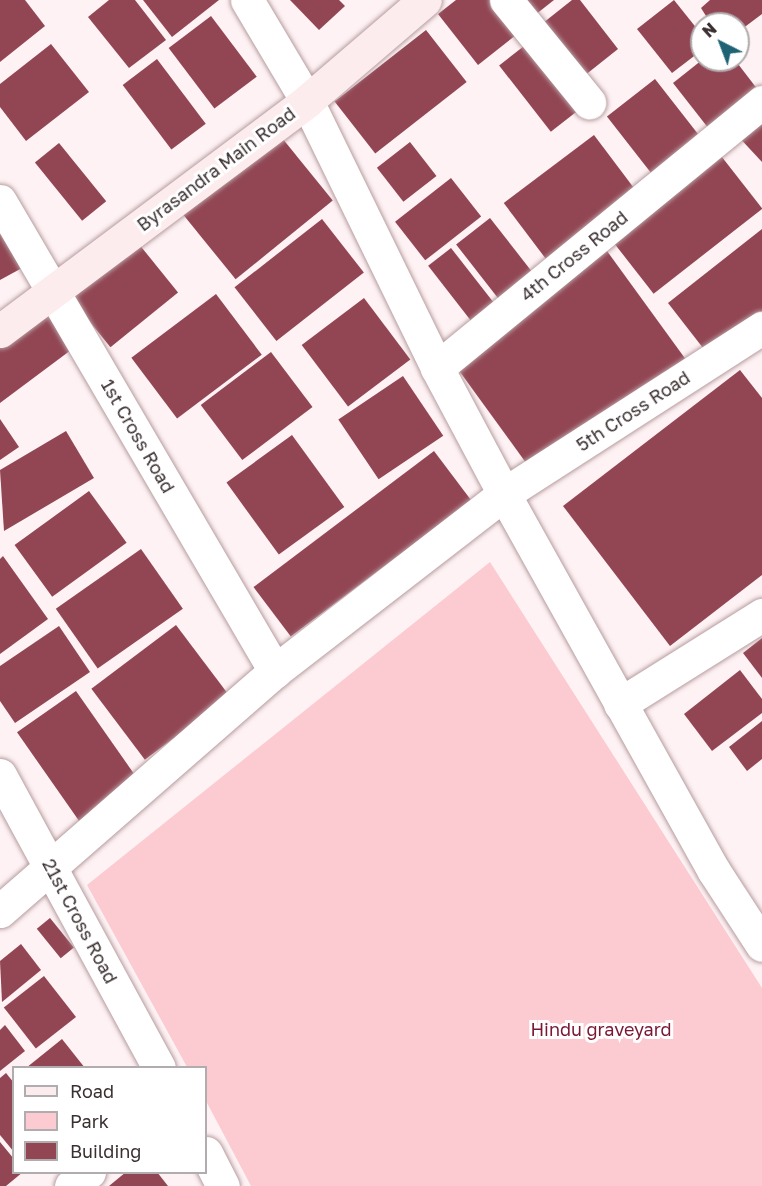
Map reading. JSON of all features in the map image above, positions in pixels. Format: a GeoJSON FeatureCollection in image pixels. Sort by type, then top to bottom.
{"type":"FeatureCollection","features":[{"type":"Feature","properties":{"kind":"street"},"geometry":{"type":"LineString","coordinates":[[247,0],[308,100],[436,368],[504,494],[620,704],[751,907],[762,945]]}},
{"type":"Feature","properties":{"kind":"street","name":"Byrasandra Main Road"},"geometry":{"type":"LineString","coordinates":[[0,331],[308,100],[425,0]]}},
{"type":"Feature","properties":{"kind":"street"},"geometry":{"type":"LineString","coordinates":[[506,0],[589,102]]}},
{"type":"Feature","properties":{"kind":"street","name":"4th Cross Road"},"geometry":{"type":"LineString","coordinates":[[436,368],[762,102]]}},
{"type":"Feature","properties":{"kind":"street","name":"1st Cross Road"},"geometry":{"type":"LineString","coordinates":[[0,201],[275,671]]}},
{"type":"Feature","properties":{"kind":"street","name":"5th Cross Road"},"geometry":{"type":"LineString","coordinates":[[0,911],[275,671],[504,494],[762,328]]}},
{"type":"Feature","properties":{"kind":"street"},"geometry":{"type":"LineString","coordinates":[[620,704],[762,615]]}},
{"type":"Feature","properties":{"kind":"street","name":"21st Cross Road"},"geometry":{"type":"LineString","coordinates":[[0,776],[158,1066]]}},
{"type":"Feature","properties":{"kind":"street"},"geometry":{"type":"LineString","coordinates":[[207,1155],[223,1186]]}},
{"type":"Feature","properties":{"kind":"street"},"geometry":{"type":"LineString","coordinates":[[71,1186],[88,1174]]}},
{"type":"Feature","properties":{"kind":"green space","name":"Hindu graveyard"},"geometry":{"type":"Polygon","coordinates":[[[490,562],[762,988],[762,1186],[251,1186],[207,1103],[207,1066],[186,1066],[87,885],[490,562]]]}},
{"type":"Feature","properties":{"kind":"building"},"geometry":{"type":"Polygon","coordinates":[[[0,0],[25,0],[45,26],[0,62],[0,0]]]}},
{"type":"Feature","properties":{"kind":"building"},"geometry":{"type":"Polygon","coordinates":[[[109,0],[135,0],[166,40],[129,68],[88,17],[109,0]]]}},
{"type":"Feature","properties":{"kind":"building"},"geometry":{"type":"Polygon","coordinates":[[[143,0],[219,0],[172,37],[143,0]]]}},
{"type":"Feature","properties":{"kind":"building"},"geometry":{"type":"Polygon","coordinates":[[[290,0],[339,0],[345,6],[319,30],[290,0]]]}},
{"type":"Feature","properties":{"kind":"building"},"geometry":{"type":"Polygon","coordinates":[[[456,0],[497,0],[521,31],[478,65],[438,14],[456,0]]]}},
{"type":"Feature","properties":{"kind":"building"},"geometry":{"type":"Polygon","coordinates":[[[524,0],[554,0],[535,15],[524,0]]]}},
{"type":"Feature","properties":{"kind":"building"},"geometry":{"type":"Polygon","coordinates":[[[572,0],[580,0],[618,49],[579,80],[538,27],[572,0]]]}},
{"type":"Feature","properties":{"kind":"building"},"geometry":{"type":"Polygon","coordinates":[[[674,0],[690,20],[690,59],[672,73],[637,29],[674,0]]]}},
{"type":"Feature","properties":{"kind":"building"},"geometry":{"type":"Polygon","coordinates":[[[710,0],[762,0],[762,14],[750,23],[750,12],[704,12],[701,8],[710,0]]]}},
{"type":"Feature","properties":{"kind":"building"},"geometry":{"type":"Polygon","coordinates":[[[211,16],[257,77],[214,109],[169,48],[211,16]]]}},
{"type":"Feature","properties":{"kind":"building"},"geometry":{"type":"Polygon","coordinates":[[[426,30],[467,82],[375,153],[335,101],[426,30]]]}},
{"type":"Feature","properties":{"kind":"building"},"geometry":{"type":"Polygon","coordinates":[[[533,39],[585,105],[551,132],[499,65],[533,39]]]}},
{"type":"Feature","properties":{"kind":"building"},"geometry":{"type":"Polygon","coordinates":[[[51,44],[89,92],[26,141],[0,107],[0,84],[51,44]]]}},
{"type":"Feature","properties":{"kind":"building"},"geometry":{"type":"Polygon","coordinates":[[[157,59],[206,124],[171,150],[123,85],[157,59]]]}},
{"type":"Feature","properties":{"kind":"building"},"geometry":{"type":"Polygon","coordinates":[[[690,70],[690,72],[744,72],[758,90],[709,129],[673,83],[690,70]]]}},
{"type":"Feature","properties":{"kind":"building"},"geometry":{"type":"Polygon","coordinates":[[[655,79],[704,142],[656,180],[607,117],[655,79]]]}},
{"type":"Feature","properties":{"kind":"building"},"geometry":{"type":"Polygon","coordinates":[[[762,108],[762,162],[735,133],[762,108]]]}},
{"type":"Feature","properties":{"kind":"building"},"geometry":{"type":"Polygon","coordinates":[[[278,133],[333,201],[236,279],[181,212],[278,133]]]}},
{"type":"Feature","properties":{"kind":"building"},"geometry":{"type":"Polygon","coordinates":[[[594,135],[640,196],[549,264],[504,203],[594,135]]]}},
{"type":"Feature","properties":{"kind":"building"},"geometry":{"type":"Polygon","coordinates":[[[410,142],[436,176],[403,202],[377,168],[410,142]]]}},
{"type":"Feature","properties":{"kind":"building"},"geometry":{"type":"Polygon","coordinates":[[[59,143],[106,201],[82,221],[35,163],[59,143]]]}},
{"type":"Feature","properties":{"kind":"building"},"geometry":{"type":"Polygon","coordinates":[[[718,152],[762,209],[654,294],[609,237],[718,152]]]}},
{"type":"Feature","properties":{"kind":"building"},"geometry":{"type":"Polygon","coordinates":[[[451,178],[481,217],[425,260],[395,222],[451,178]]]}},
{"type":"Feature","properties":{"kind":"building"},"geometry":{"type":"Polygon","coordinates":[[[490,218],[534,274],[500,300],[456,244],[490,218]]]}},
{"type":"Feature","properties":{"kind":"building"},"geometry":{"type":"Polygon","coordinates":[[[322,219],[364,273],[276,341],[235,287],[322,219]]]}},
{"type":"Feature","properties":{"kind":"building"},"geometry":{"type":"Polygon","coordinates":[[[0,228],[22,268],[0,280],[0,228]]]}},
{"type":"Feature","properties":{"kind":"building"},"geometry":{"type":"Polygon","coordinates":[[[762,229],[762,317],[710,357],[668,303],[762,229]]]}},
{"type":"Feature","properties":{"kind":"building"},"geometry":{"type":"Polygon","coordinates":[[[134,238],[178,292],[110,347],[66,293],[134,238]]]}},
{"type":"Feature","properties":{"kind":"building"},"geometry":{"type":"Polygon","coordinates":[[[451,248],[496,306],[473,323],[428,266],[451,248]]]}},
{"type":"Feature","properties":{"kind":"building"},"geometry":{"type":"Polygon","coordinates":[[[607,251],[686,360],[533,472],[453,363],[607,251]]]}},
{"type":"Feature","properties":{"kind":"building"},"geometry":{"type":"Polygon","coordinates":[[[216,294],[262,355],[177,418],[131,358],[216,294]]]}},
{"type":"Feature","properties":{"kind":"building"},"geometry":{"type":"Polygon","coordinates":[[[364,298],[410,359],[348,406],[302,345],[364,298]]]}},
{"type":"Feature","properties":{"kind":"building"},"geometry":{"type":"Polygon","coordinates":[[[44,306],[75,347],[0,403],[0,339],[44,306]]]}},
{"type":"Feature","properties":{"kind":"building"},"geometry":{"type":"Polygon","coordinates":[[[271,352],[313,407],[242,460],[201,405],[271,352]]]}},
{"type":"Feature","properties":{"kind":"building"},"geometry":{"type":"Polygon","coordinates":[[[740,370],[762,398],[762,575],[670,646],[563,506],[740,370]]]}},
{"type":"Feature","properties":{"kind":"building"},"geometry":{"type":"Polygon","coordinates":[[[403,376],[443,436],[379,479],[338,420],[403,376]]]}},
{"type":"Feature","properties":{"kind":"building"},"geometry":{"type":"Polygon","coordinates":[[[0,419],[19,447],[0,460],[0,419]]]}},
{"type":"Feature","properties":{"kind":"building"},"geometry":{"type":"Polygon","coordinates":[[[66,431],[94,478],[4,531],[0,470],[66,431]]]}},
{"type":"Feature","properties":{"kind":"building"},"geometry":{"type":"Polygon","coordinates":[[[292,435],[344,507],[279,555],[226,483],[292,435]]]}},
{"type":"Feature","properties":{"kind":"building"},"geometry":{"type":"Polygon","coordinates":[[[434,451],[471,501],[291,637],[254,587],[434,451]]]}},
{"type":"Feature","properties":{"kind":"building"},"geometry":{"type":"Polygon","coordinates":[[[89,491],[127,543],[52,597],[15,545],[89,491]]]}},
{"type":"Feature","properties":{"kind":"building"},"geometry":{"type":"Polygon","coordinates":[[[141,549],[183,609],[98,668],[56,609],[141,549]]]}},
{"type":"Feature","properties":{"kind":"building"},"geometry":{"type":"Polygon","coordinates":[[[3,556],[48,619],[0,654],[0,559],[3,556]]]}},
{"type":"Feature","properties":{"kind":"building"},"geometry":{"type":"Polygon","coordinates":[[[176,625],[230,696],[145,760],[91,689],[176,625]]]}},
{"type":"Feature","properties":{"kind":"building"},"geometry":{"type":"Polygon","coordinates":[[[59,626],[90,672],[15,723],[0,701],[0,666],[59,626]]]}},
{"type":"Feature","properties":{"kind":"building"},"geometry":{"type":"Polygon","coordinates":[[[762,638],[762,678],[743,653],[762,638]]]}},
{"type":"Feature","properties":{"kind":"building"},"geometry":{"type":"Polygon","coordinates":[[[740,670],[762,699],[762,713],[712,751],[684,714],[740,670]]]}},
{"type":"Feature","properties":{"kind":"building"},"geometry":{"type":"Polygon","coordinates":[[[76,691],[138,779],[79,821],[17,732],[76,691]]]}},
{"type":"Feature","properties":{"kind":"building"},"geometry":{"type":"Polygon","coordinates":[[[762,721],[762,759],[747,771],[729,747],[762,721]]]}},
{"type":"Feature","properties":{"kind":"building"},"geometry":{"type":"Polygon","coordinates":[[[50,918],[74,948],[61,958],[37,929],[50,918]]]}},
{"type":"Feature","properties":{"kind":"building"},"geometry":{"type":"Polygon","coordinates":[[[21,944],[41,970],[2,1002],[0,961],[21,944]]]}},
{"type":"Feature","properties":{"kind":"building"},"geometry":{"type":"Polygon","coordinates":[[[44,976],[76,1017],[36,1048],[4,1007],[44,976]]]}},
{"type":"Feature","properties":{"kind":"building"},"geometry":{"type":"Polygon","coordinates":[[[5,1025],[25,1051],[0,1071],[0,1030],[5,1025]]]}},
{"type":"Feature","properties":{"kind":"building"},"geometry":{"type":"Polygon","coordinates":[[[62,1039],[83,1066],[28,1066],[62,1039]]]}},
{"type":"Feature","properties":{"kind":"building"},"geometry":{"type":"Polygon","coordinates":[[[6,1073],[12,1080],[12,1150],[0,1135],[0,1078],[6,1073]]]}},
{"type":"Feature","properties":{"kind":"building"},"geometry":{"type":"Polygon","coordinates":[[[0,1142],[12,1157],[12,1174],[21,1174],[6,1186],[0,1186],[0,1142]]]}},
{"type":"Feature","properties":{"kind":"building"},"geometry":{"type":"Polygon","coordinates":[[[124,1174],[159,1174],[168,1186],[109,1186],[124,1174]]]}}]}
